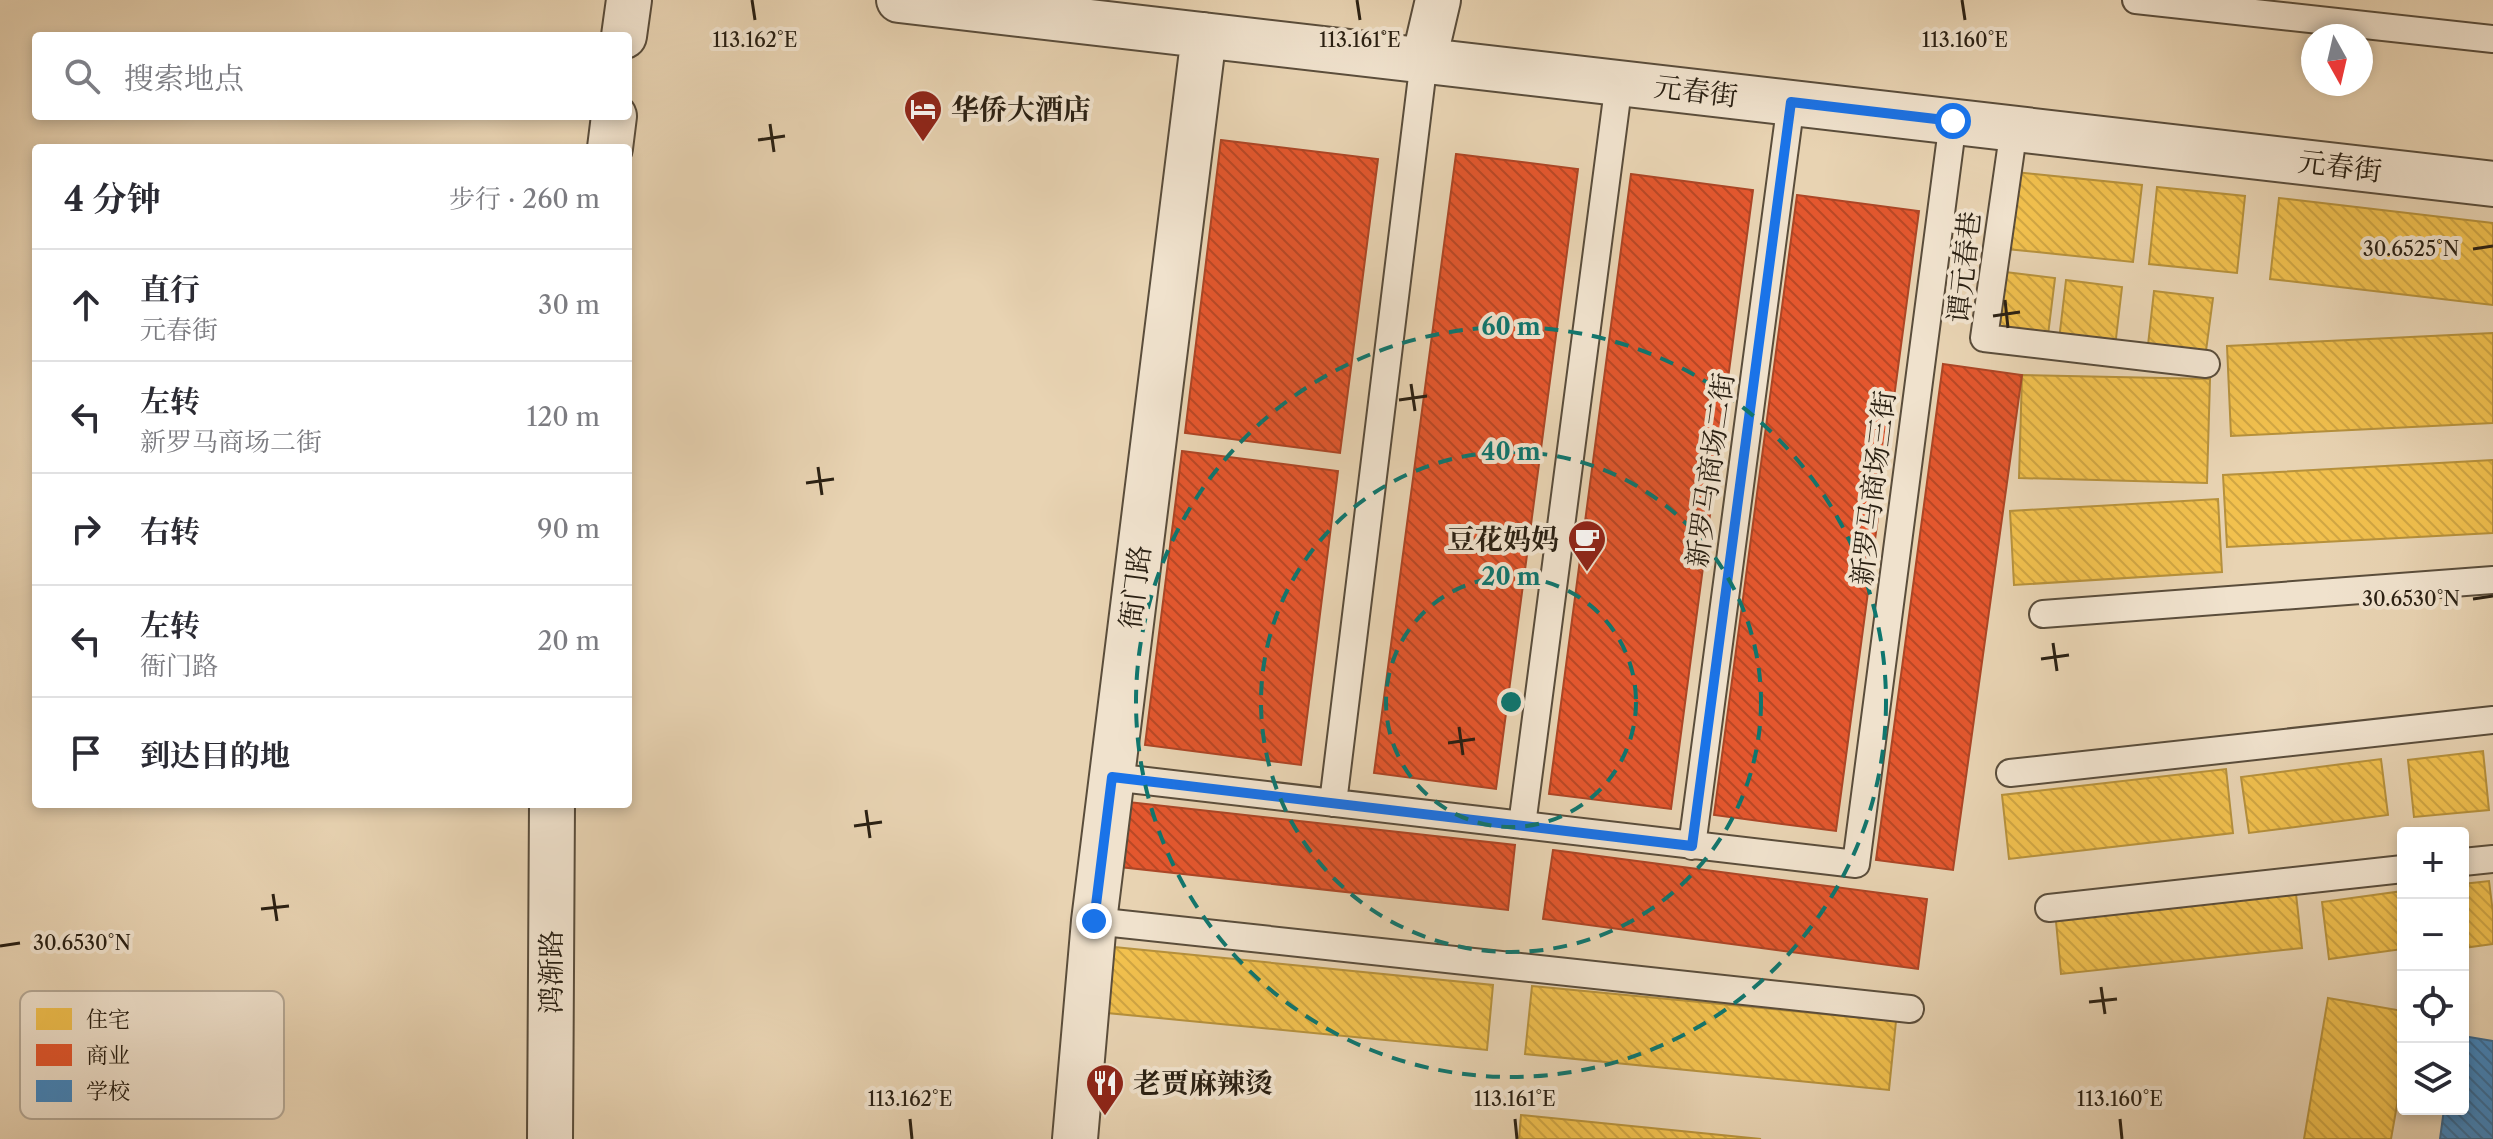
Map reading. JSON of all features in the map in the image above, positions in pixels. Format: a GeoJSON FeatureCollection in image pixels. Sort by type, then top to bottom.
{"type":"FeatureCollection","features":[{"type":"Feature","properties":{"kind":"street"},"geometry":{"type":"LineString","coordinates":[[625,32],[629,0]]}},
{"type":"Feature","properties":{"kind":"street","name":"元春街"},"geometry":{"type":"LineString","coordinates":[[899,0],[2493,184]]}},
{"type":"Feature","properties":{"kind":"street"},"geometry":{"type":"LineString","coordinates":[[1424,60],[1438,0]]}},
{"type":"Feature","properties":{"kind":"street","name":"衙门路"},"geometry":{"type":"LineString","coordinates":[[1075,1139],[1094,921],[1204,35]]}},
{"type":"Feature","properties":{"kind":"street"},"geometry":{"type":"LineString","coordinates":[[610,144],[614,120]]}},
{"type":"Feature","properties":{"kind":"street","name":"鸿渐路"},"geometry":{"type":"LineString","coordinates":[[550,1139],[552,808]]}},
{"type":"Feature","properties":{"kind":"lane"},"geometry":{"type":"LineString","coordinates":[[2136,0],[2223,5],[2493,39]]}},
{"type":"Feature","properties":{"kind":"lane"},"geometry":{"type":"LineString","coordinates":[[1333,803],[1424,60]]}},
{"type":"Feature","properties":{"kind":"lane"},"geometry":{"type":"LineString","coordinates":[[1522,825],[1619,82]]}},
{"type":"Feature","properties":{"kind":"lane","name":"新罗马商场二街"},"geometry":{"type":"LineString","coordinates":[[1692,846],[1791,102]]}},
{"type":"Feature","properties":{"kind":"lane","name":"新罗马商场三街"},"geometry":{"type":"LineString","coordinates":[[1692,846],[1856,864],[1953,121]]}},
{"type":"Feature","properties":{"kind":"lane","name":"谭元春巷"},"geometry":{"type":"LineString","coordinates":[[2014,128],[1984,338],[2206,364]]}},
{"type":"Feature","properties":{"kind":"lane"},"geometry":{"type":"LineString","coordinates":[[2043,614],[2493,580]]}},
{"type":"Feature","properties":{"kind":"lane"},"geometry":{"type":"LineString","coordinates":[[2010,773],[2493,720]]}},
{"type":"Feature","properties":{"kind":"lane"},"geometry":{"type":"LineString","coordinates":[[1112,777],[1692,846]]}},
{"type":"Feature","properties":{"kind":"lane"},"geometry":{"type":"LineString","coordinates":[[2469,861],[2493,859]]}},
{"type":"Feature","properties":{"kind":"lane"},"geometry":{"type":"LineString","coordinates":[[2049,908],[2397,870]]}},
{"type":"Feature","properties":{"kind":"lane"},"geometry":{"type":"LineString","coordinates":[[1094,921],[1910,1009]]}},
{"type":"Feature","properties":{"kind":"building: 住宅"},"geometry":{"type":"Polygon","coordinates":[[[2015,172],[2142,185],[2133,262],[2007,249],[2015,172]]]}},
{"type":"Feature","properties":{"kind":"building: 住宅"},"geometry":{"type":"Polygon","coordinates":[[[2157,187],[2245,196],[2237,273],[2149,264],[2157,187]]]}},
{"type":"Feature","properties":{"kind":"building: 住宅"},"geometry":{"type":"Polygon","coordinates":[[[2279,198],[2493,223],[2493,305],[2270,279],[2279,198]]]}},
{"type":"Feature","properties":{"kind":"building: 住宅"},"geometry":{"type":"Polygon","coordinates":[[[1997,271],[2055,278],[2048,335],[1990,328],[1997,271]]]}},
{"type":"Feature","properties":{"kind":"building: 住宅"},"geometry":{"type":"Polygon","coordinates":[[[2066,280],[2122,287],[2115,347],[2059,340],[2066,280]]]}},
{"type":"Feature","properties":{"kind":"building: 住宅"},"geometry":{"type":"Polygon","coordinates":[[[2154,291],[2213,298],[2206,351],[2148,345],[2154,291]]]}},
{"type":"Feature","properties":{"kind":"building: 住宅"},"geometry":{"type":"Polygon","coordinates":[[[2493,333],[2493,423],[2231,436],[2227,346],[2493,333]]]}},
{"type":"Feature","properties":{"kind":"building: 住宅"},"geometry":{"type":"Polygon","coordinates":[[[2022,375],[2210,379],[2207,483],[2019,478],[2022,375]]]}},
{"type":"Feature","properties":{"kind":"building: 住宅"},"geometry":{"type":"Polygon","coordinates":[[[2493,460],[2493,533],[2227,547],[2223,475],[2493,460]]]}},
{"type":"Feature","properties":{"kind":"building: 住宅"},"geometry":{"type":"Polygon","coordinates":[[[2218,499],[2222,572],[2014,585],[2010,511],[2218,499]]]}},
{"type":"Feature","properties":{"kind":"building: 住宅"},"geometry":{"type":"Polygon","coordinates":[[[2483,751],[2489,810],[2414,817],[2408,760],[2483,751]]]}},
{"type":"Feature","properties":{"kind":"building: 住宅"},"geometry":{"type":"Polygon","coordinates":[[[2381,759],[2388,815],[2249,833],[2241,777],[2381,759]]]}},
{"type":"Feature","properties":{"kind":"building: 住宅"},"geometry":{"type":"Polygon","coordinates":[[[2226,769],[2233,833],[2009,859],[2002,795],[2226,769]]]}},
{"type":"Feature","properties":{"kind":"building: 住宅"},"geometry":{"type":"Polygon","coordinates":[[[2489,881],[2493,944],[2469,947],[2469,883],[2489,881]]]}},
{"type":"Feature","properties":{"kind":"building: 住宅"},"geometry":{"type":"Polygon","coordinates":[[[2295,885],[2302,948],[2061,974],[2055,911],[2295,885]]]}},
{"type":"Feature","properties":{"kind":"building: 住宅"},"geometry":{"type":"Polygon","coordinates":[[[2397,892],[2397,950],[2329,959],[2322,902],[2397,892]]]}},
{"type":"Feature","properties":{"kind":"building: 住宅"},"geometry":{"type":"Polygon","coordinates":[[[1104,946],[1493,985],[1487,1050],[1097,1012],[1104,946]]]}},
{"type":"Feature","properties":{"kind":"building: 住宅"},"geometry":{"type":"Polygon","coordinates":[[[1532,986],[1896,1021],[1889,1090],[1525,1054],[1532,986]]]}},
{"type":"Feature","properties":{"kind":"building: 住宅"},"geometry":{"type":"Polygon","coordinates":[[[2328,998],[2397,1010],[2397,1105],[2391,1139],[2304,1139],[2328,998]]]}},
{"type":"Feature","properties":{"kind":"building: 住宅"},"geometry":{"type":"Polygon","coordinates":[[[1521,1115],[1761,1139],[1519,1139],[1521,1115]]]}},
{"type":"Feature","properties":{"kind":"building: 商业"},"geometry":{"type":"Polygon","coordinates":[[[1221,140],[1378,159],[1340,453],[1185,433],[1221,140]]]}},
{"type":"Feature","properties":{"kind":"building: 商业"},"geometry":{"type":"Polygon","coordinates":[[[1456,154],[1578,169],[1496,789],[1374,773],[1456,154]]]}},
{"type":"Feature","properties":{"kind":"building: 商业"},"geometry":{"type":"Polygon","coordinates":[[[1631,174],[1753,190],[1671,809],[1549,794],[1631,174]]]}},
{"type":"Feature","properties":{"kind":"building: 商业"},"geometry":{"type":"Polygon","coordinates":[[[1797,195],[1919,211],[1836,831],[1714,815],[1797,195]]]}},
{"type":"Feature","properties":{"kind":"building: 商业"},"geometry":{"type":"Polygon","coordinates":[[[1943,364],[2022,375],[1953,870],[1876,860],[1943,364]]]}},
{"type":"Feature","properties":{"kind":"building: 商业"},"geometry":{"type":"Polygon","coordinates":[[[1182,451],[1338,471],[1301,765],[1145,745],[1182,451]]]}},
{"type":"Feature","properties":{"kind":"building: 商业"},"geometry":{"type":"Polygon","coordinates":[[[1128,802],[1515,845],[1508,910],[1120,867],[1128,802]]]}},
{"type":"Feature","properties":{"kind":"building: 商业"},"geometry":{"type":"Polygon","coordinates":[[[1553,850],[1927,899],[1918,969],[1543,919],[1553,850]]]}},
{"type":"Feature","properties":{"kind":"building: 学校"},"geometry":{"type":"Polygon","coordinates":[[[2469,1037],[2493,1041],[2493,1139],[2440,1139],[2443,1115],[2469,1115],[2469,1037]]]}},
{"type":"Feature","properties":{"kind":"place","name":"华侨大酒店"},"geometry":{"type":"Point","coordinates":[923,143]}},
{"type":"Feature","properties":{"kind":"place","name":"豆花妈妈"},"geometry":{"type":"Point","coordinates":[1587,573]}},
{"type":"Feature","properties":{"kind":"place","name":"老贾麻辣烫"},"geometry":{"type":"Point","coordinates":[1105,1117]}},
{"type":"Feature","properties":{"kind":"route"},"geometry":{"type":"LineString","coordinates":[[1094,921],[1112,777],[1692,846],[1791,102],[1953,121]]}}]}
